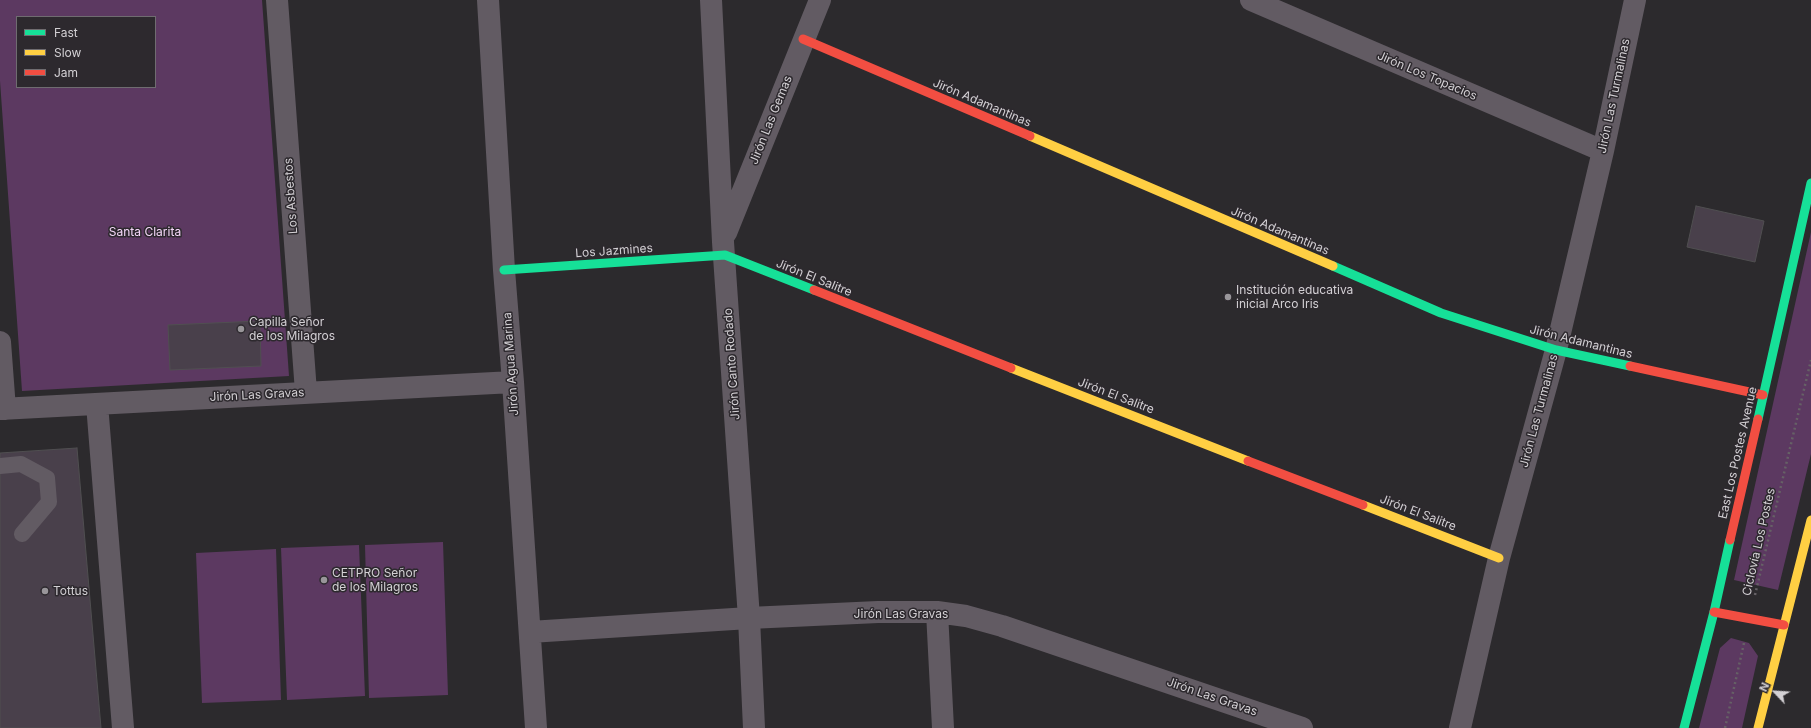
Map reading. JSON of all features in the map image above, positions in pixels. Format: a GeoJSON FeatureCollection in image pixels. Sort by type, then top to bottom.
{"type":"FeatureCollection","features":[{"type":"Feature","properties":{"kind":"street","name":"Los Asbestos"},"geometry":{"type":"LineString","coordinates":[[277,0],[306,392]]}},
{"type":"Feature","properties":{"kind":"street","name":"Jirón Agua Marina"},"geometry":{"type":"LineString","coordinates":[[488,0],[504,270],[536,728]]}},
{"type":"Feature","properties":{"kind":"street","name":"Jirón Canto Rodado"},"geometry":{"type":"LineString","coordinates":[[711,0],[724,248],[749,618],[754,728]]}},
{"type":"Feature","properties":{"kind":"street","name":"Jirón Las Gemas"},"geometry":{"type":"LineString","coordinates":[[724,248],[803,39],[820,0]]}},
{"type":"Feature","properties":{"kind":"street","name":"Jirón Los Topacios"},"geometry":{"type":"LineString","coordinates":[[1251,0],[1603,151]]}},
{"type":"Feature","properties":{"kind":"street","name":"Jirón Las Turmalinas"},"geometry":{"type":"LineString","coordinates":[[1460,728],[1499,558],[1556,350],[1603,151],[1634,0]]}},
{"type":"Feature","properties":{"kind":"street","name":"Jirón Adamantinas"},"geometry":{"type":"LineString","coordinates":[[803,39],[1441,313],[1556,350],[1763,395]]}},
{"type":"Feature","properties":{"kind":"street","name":"East Los Postes Avenue"},"geometry":{"type":"LineString","coordinates":[[1684,728],[1714,612],[1811,183]]}},
{"type":"Feature","properties":{"kind":"street","name":"Los Jazmines"},"geometry":{"type":"LineString","coordinates":[[504,270],[724,248]]}},
{"type":"Feature","properties":{"kind":"street","name":"Jirón El Salitre"},"geometry":{"type":"LineString","coordinates":[[724,248],[936,339],[1499,558]]}},
{"type":"Feature","properties":{"kind":"street"},"geometry":{"type":"LineString","coordinates":[[0,342],[2,409]]}},
{"type":"Feature","properties":{"kind":"street","name":"Jirón Las Gravas"},"geometry":{"type":"LineString","coordinates":[[2,409],[513,382]]}},
{"type":"Feature","properties":{"kind":"street"},"geometry":{"type":"LineString","coordinates":[[97,404],[123,728]]}},
{"type":"Feature","properties":{"kind":"street"},"geometry":{"type":"LineString","coordinates":[[1758,728],[1811,520]]}},
{"type":"Feature","properties":{"kind":"street","name":"Jirón Las Gravas"},"geometry":{"type":"LineString","coordinates":[[530,632],[749,618],[878,612],[936,612],[966,616],[1002,626],[1302,728]]}},
{"type":"Feature","properties":{"kind":"street"},"geometry":{"type":"LineString","coordinates":[[936,612],[943,728]]}},
{"type":"Feature","properties":{"kind":"street"},"geometry":{"type":"LineString","coordinates":[[1714,612],[1784,625]]}},
{"type":"Feature","properties":{"kind":"lane"},"geometry":{"type":"LineString","coordinates":[[0,466],[21,464],[47,478],[49,502],[22,534]]}},
{"type":"Feature","properties":{"kind":"path","name":"Ciclovía Los Postes"},"geometry":{"type":"LineString","coordinates":[[1725,728],[1811,360]]}},
{"type":"Feature","properties":{"kind":"green space","name":"Santa Clarita"},"geometry":{"type":"Polygon","coordinates":[[[0,0],[262,0],[289,376],[22,391],[0,81],[0,0]]]}},
{"type":"Feature","properties":{"kind":"green space"},"geometry":{"type":"Polygon","coordinates":[[[1811,232],[1811,454],[1778,590],[1734,580],[1811,232]]]}},
{"type":"Feature","properties":{"kind":"green space"},"geometry":{"type":"Polygon","coordinates":[[[443,542],[448,695],[369,698],[365,545],[443,542]]]}},
{"type":"Feature","properties":{"kind":"green space"},"geometry":{"type":"Polygon","coordinates":[[[359,545],[365,696],[287,700],[281,548],[359,545]]]}},
{"type":"Feature","properties":{"kind":"green space"},"geometry":{"type":"Polygon","coordinates":[[[276,549],[281,700],[202,703],[196,553],[276,549]]]}},
{"type":"Feature","properties":{"kind":"green space"},"geometry":{"type":"Polygon","coordinates":[[[1731,638],[1749,643],[1758,656],[1742,728],[1699,728],[1720,648],[1731,638]]]}},
{"type":"Feature","properties":{"kind":"building"},"geometry":{"type":"Polygon","coordinates":[[[1696,206],[1764,221],[1755,262],[1687,247],[1696,206]]]}},
{"type":"Feature","properties":{"kind":"building"},"geometry":{"type":"Polygon","coordinates":[[[260,321],[261,366],[170,370],[168,325],[260,321]]]}},
{"type":"Feature","properties":{"kind":"building","name":"Tottus"},"geometry":{"type":"Polygon","coordinates":[[[77,448],[101,728],[0,728],[0,453],[77,448]]]}},
{"type":"Feature","properties":{"kind":"traffic: fast"},"geometry":{"type":"LineString","coordinates":[[1758,419],[1811,183]]}},
{"type":"Feature","properties":{"kind":"traffic: fast"},"geometry":{"type":"LineString","coordinates":[[504,270],[725,255],[814,290]]}},
{"type":"Feature","properties":{"kind":"traffic: fast"},"geometry":{"type":"LineString","coordinates":[[1333,266],[1441,313],[1556,350],[1630,366]]}},
{"type":"Feature","properties":{"kind":"traffic: fast"},"geometry":{"type":"LineString","coordinates":[[1684,728],[1714,612],[1730,540]]}},
{"type":"Feature","properties":{"kind":"traffic: slow"},"geometry":{"type":"LineString","coordinates":[[1030,136],[1333,266]]}},
{"type":"Feature","properties":{"kind":"traffic: slow"},"geometry":{"type":"LineString","coordinates":[[1011,368],[1248,461]]}},
{"type":"Feature","properties":{"kind":"traffic: slow"},"geometry":{"type":"LineString","coordinates":[[1363,505],[1499,558]]}},
{"type":"Feature","properties":{"kind":"traffic: slow"},"geometry":{"type":"LineString","coordinates":[[1758,728],[1811,520]]}},
{"type":"Feature","properties":{"kind":"traffic: jam"},"geometry":{"type":"LineString","coordinates":[[803,39],[1030,136]]}},
{"type":"Feature","properties":{"kind":"traffic: jam"},"geometry":{"type":"LineString","coordinates":[[814,290],[1011,368]]}},
{"type":"Feature","properties":{"kind":"traffic: jam"},"geometry":{"type":"LineString","coordinates":[[1630,366],[1763,395]]}},
{"type":"Feature","properties":{"kind":"traffic: jam"},"geometry":{"type":"LineString","coordinates":[[1730,540],[1758,419]]}},
{"type":"Feature","properties":{"kind":"traffic: jam"},"geometry":{"type":"LineString","coordinates":[[1248,461],[1363,505]]}},
{"type":"Feature","properties":{"kind":"traffic: jam"},"geometry":{"type":"LineString","coordinates":[[1714,612],[1784,625]]}},
{"type":"Feature","properties":{"kind":"place","name":"Institución educativa inicial Arco Iris"},"geometry":{"type":"Point","coordinates":[1228,297]}},
{"type":"Feature","properties":{"kind":"place","name":"Capilla Señor de los Milagros"},"geometry":{"type":"Point","coordinates":[241,329]}},
{"type":"Feature","properties":{"kind":"place","name":"CETPRO Señor de los Milagros"},"geometry":{"type":"Point","coordinates":[324,580]}},
{"type":"Feature","properties":{"kind":"place","name":"Tottus"},"geometry":{"type":"Point","coordinates":[45,591]}}]}
